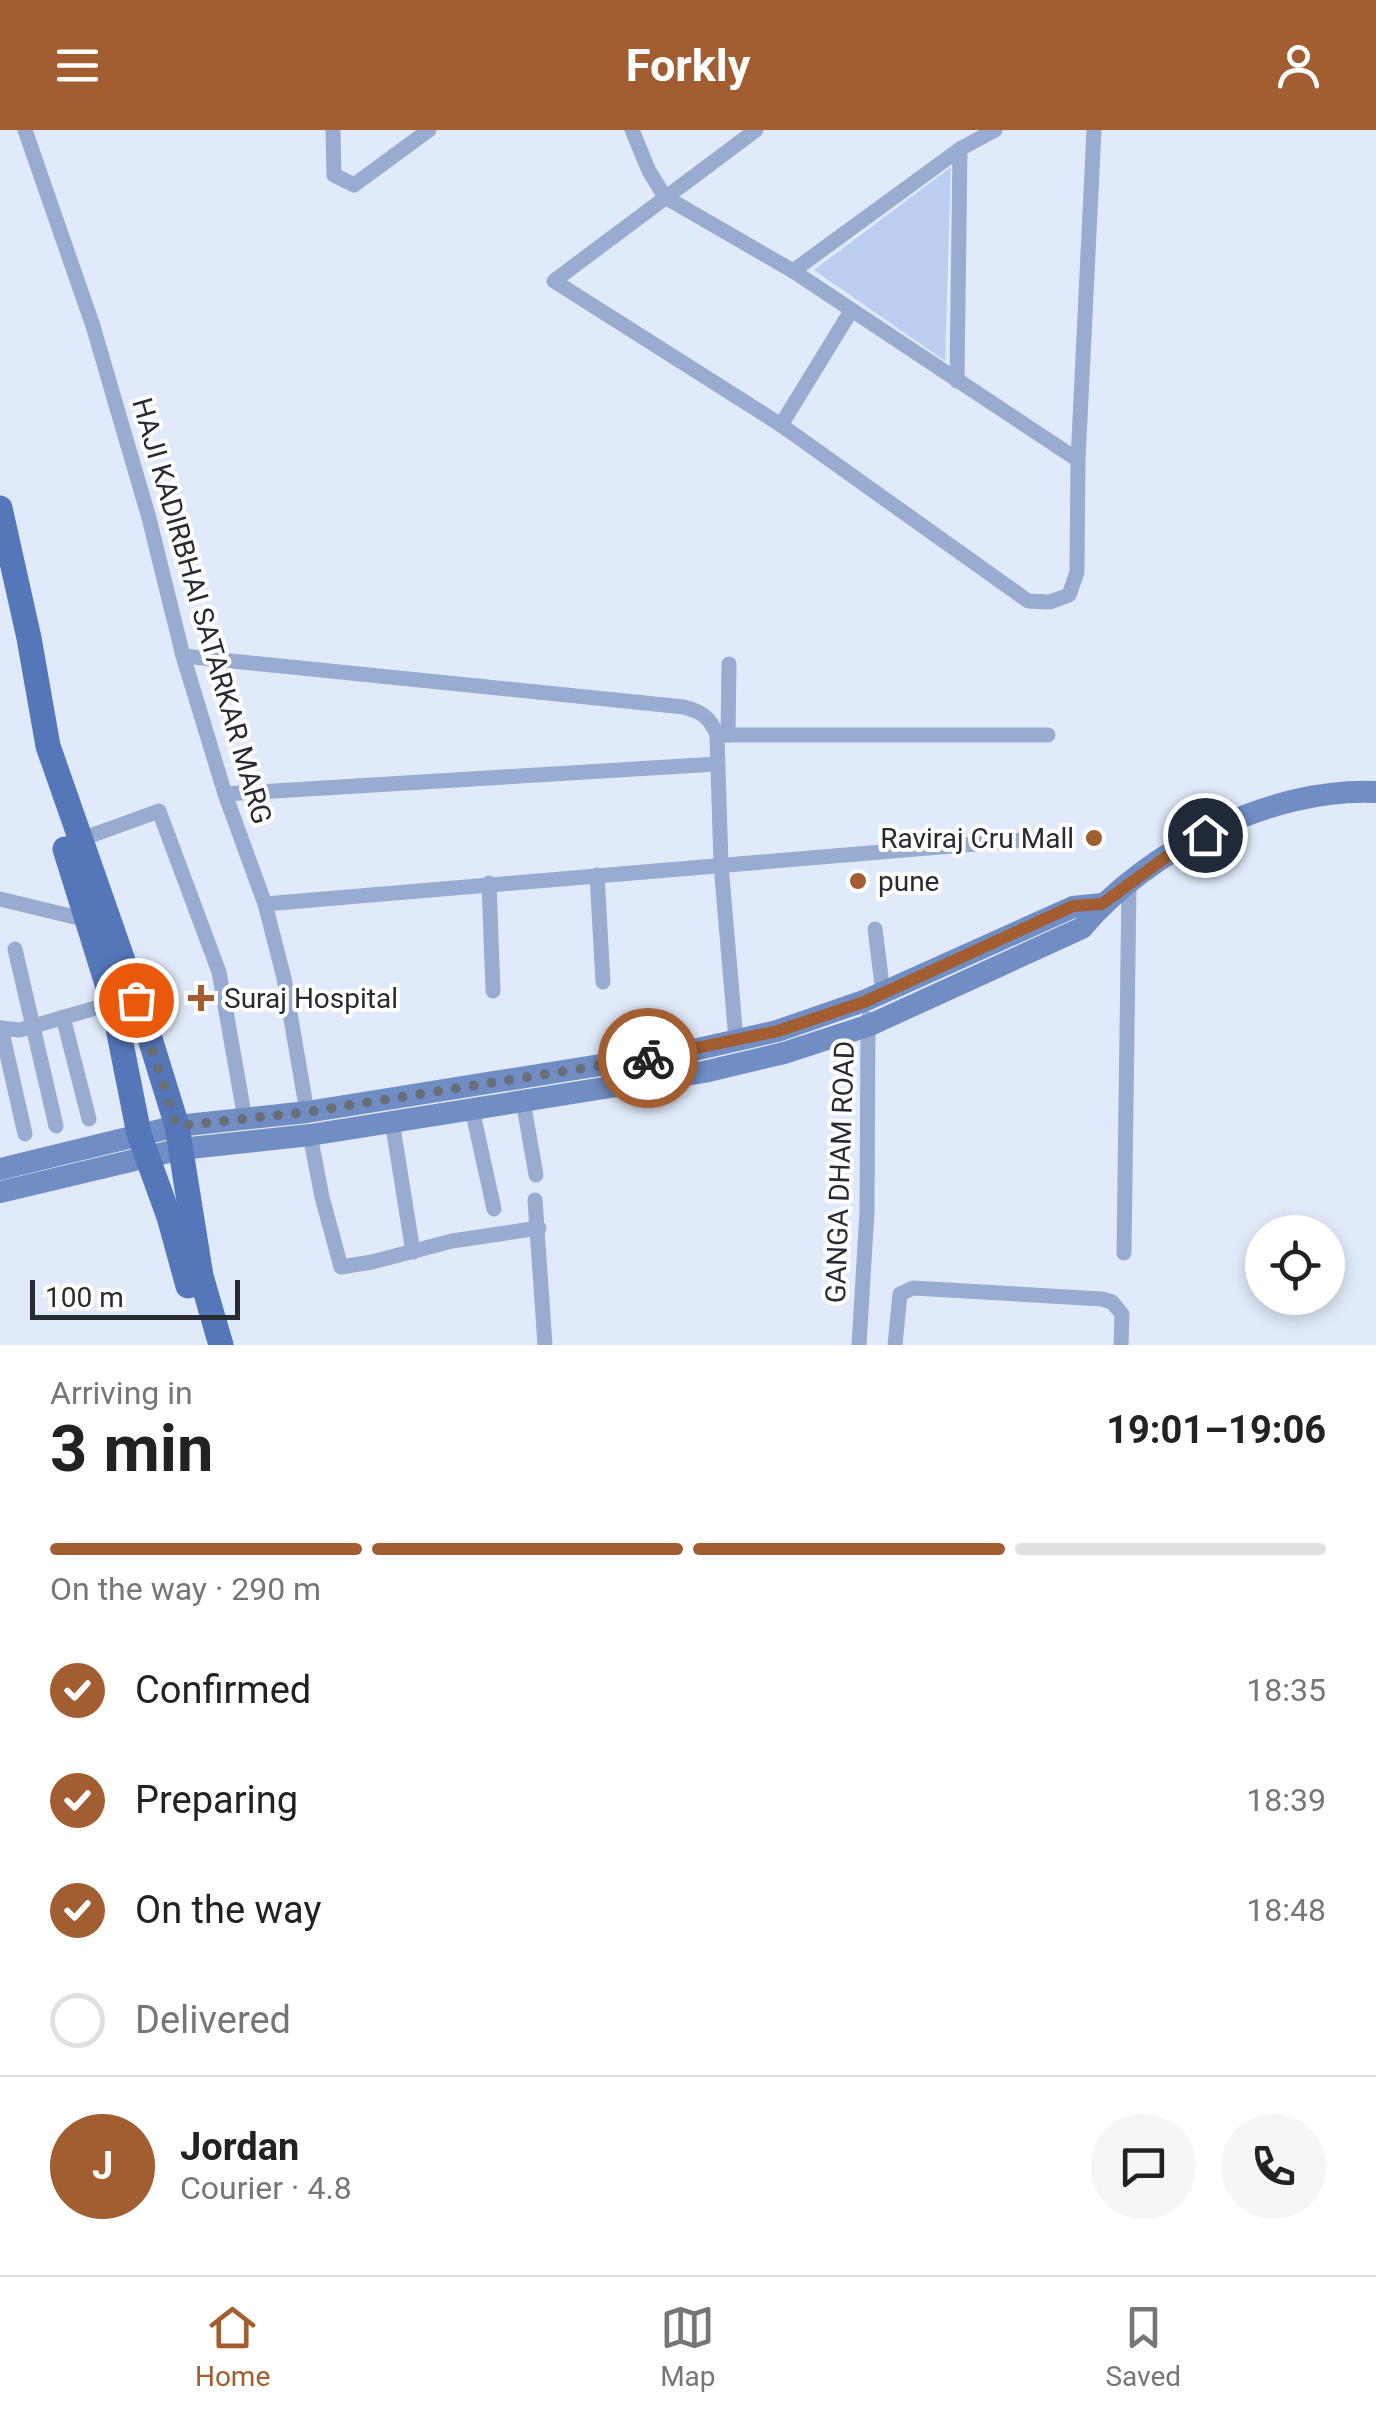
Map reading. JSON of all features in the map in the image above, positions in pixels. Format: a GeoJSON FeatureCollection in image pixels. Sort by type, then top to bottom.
{"type":"FeatureCollection","features":[{"type":"Feature","properties":{"kind":"main road"},"geometry":{"type":"LineString","coordinates":[[0,508],[87,920],[113,1003],[143,1145],[180,1217],[222,1345]]}},
{"type":"Feature","properties":{"kind":"main road"},"geometry":{"type":"LineString","coordinates":[[0,577],[34,750],[71,832],[148,1032],[179,1138],[180,1217],[205,1345]]}},
{"type":"Feature","properties":{"kind":"main road"},"geometry":{"type":"LineString","coordinates":[[0,1169],[179,1138],[309,1123],[685,1052],[872,1006],[1082,928],[1102,904],[1177,849],[1234,820],[1282,803],[1334,793],[1376,792]]}},
{"type":"Feature","properties":{"kind":"main road"},"geometry":{"type":"LineString","coordinates":[[179,1138],[245,1119],[392,1122],[704,1072],[784,1053],[1073,906],[1102,904]]}},
{"type":"Feature","properties":{"kind":"main road"},"geometry":{"type":"LineString","coordinates":[[0,1192],[143,1145]]}},
{"type":"Feature","properties":{"kind":"street","name":"HAJI KADIRBHAI SATARKAR MARG"},"geometry":{"type":"LineString","coordinates":[[25,130],[94,326],[149,518],[183,656],[264,904],[284,978],[322,1197],[341,1267],[414,1252]]}},
{"type":"Feature","properties":{"kind":"street"},"geometry":{"type":"LineString","coordinates":[[333,130],[334,176],[354,185],[430,130]]}},
{"type":"Feature","properties":{"kind":"street"},"geometry":{"type":"LineString","coordinates":[[632,130],[665,197],[793,271],[1078,460]]}},
{"type":"Feature","properties":{"kind":"street"},"geometry":{"type":"LineString","coordinates":[[756,130],[554,281],[781,425],[1028,602],[1050,602],[1069,595],[1077,572],[1078,460],[1094,130]]}},
{"type":"Feature","properties":{"kind":"street"},"geometry":{"type":"LineString","coordinates":[[793,271],[960,150],[996,130]]}},
{"type":"Feature","properties":{"kind":"street"},"geometry":{"type":"LineString","coordinates":[[957,381],[960,150]]}},
{"type":"Feature","properties":{"kind":"street"},"geometry":{"type":"LineString","coordinates":[[781,425],[851,311]]}},
{"type":"Feature","properties":{"kind":"street"},"geometry":{"type":"LineString","coordinates":[[183,656],[684,708],[699,711],[722,735]]}},
{"type":"Feature","properties":{"kind":"street"},"geometry":{"type":"LineString","coordinates":[[728,664],[717,764],[736,1040]]}},
{"type":"Feature","properties":{"kind":"street"},"geometry":{"type":"LineString","coordinates":[[722,735],[1048,735]]}},
{"type":"Feature","properties":{"kind":"street"},"geometry":{"type":"LineString","coordinates":[[226,794],[717,764]]}},
{"type":"Feature","properties":{"kind":"street"},"geometry":{"type":"LineString","coordinates":[[71,832],[159,812],[218,972],[245,1119]]}},
{"type":"Feature","properties":{"kind":"street"},"geometry":{"type":"LineString","coordinates":[[264,904],[489,882],[1023,840]]}},
{"type":"Feature","properties":{"kind":"street"},"geometry":{"type":"LineString","coordinates":[[596,875],[604,982]]}},
{"type":"Feature","properties":{"kind":"street"},"geometry":{"type":"LineString","coordinates":[[489,882],[493,991]]}},
{"type":"Feature","properties":{"kind":"street"},"geometry":{"type":"LineString","coordinates":[[1124,1254],[1129,884]]}},
{"type":"Feature","properties":{"kind":"street"},"geometry":{"type":"LineString","coordinates":[[0,899],[87,920]]}},
{"type":"Feature","properties":{"kind":"street","name":"GANGA DHAM ROAD"},"geometry":{"type":"LineString","coordinates":[[859,1345],[875,929]]}},
{"type":"Feature","properties":{"kind":"street"},"geometry":{"type":"LineString","coordinates":[[15,949],[56,1126]]}},
{"type":"Feature","properties":{"kind":"street"},"geometry":{"type":"LineString","coordinates":[[25,1134],[0,1028],[20,1030],[113,1003]]}},
{"type":"Feature","properties":{"kind":"street"},"geometry":{"type":"LineString","coordinates":[[63,1017],[89,1119]]}},
{"type":"Feature","properties":{"kind":"street"},"geometry":{"type":"LineString","coordinates":[[523,1101],[536,1176]]}},
{"type":"Feature","properties":{"kind":"street"},"geometry":{"type":"LineString","coordinates":[[472,1109],[494,1210]]}},
{"type":"Feature","properties":{"kind":"street"},"geometry":{"type":"LineString","coordinates":[[392,1122],[414,1252],[452,1240],[539,1228]]}},
{"type":"Feature","properties":{"kind":"street"},"geometry":{"type":"LineString","coordinates":[[535,1200],[545,1345]]}},
{"type":"Feature","properties":{"kind":"street"},"geometry":{"type":"LineString","coordinates":[[894,1345],[900,1294],[912,1288],[1102,1298],[1112,1302],[1122,1314],[1120,1345]]}},
{"type":"Feature","properties":{"kind":"shaded area"},"geometry":{"type":"Polygon","coordinates":[[[951,167],[945,361],[814,270],[951,167]]]}},
{"type":"Feature","properties":{"kind":"way so far"},"geometry":{"type":"LineString","coordinates":[[136,1000],[177,1126],[307,1112],[648,1058]]}},
{"type":"Feature","properties":{"kind":"place","name":"Raviraj Cru Mall"},"geometry":{"type":"Point","coordinates":[1094,838]}},
{"type":"Feature","properties":{"kind":"place","name":"pune"},"geometry":{"type":"Point","coordinates":[858,881]}},
{"type":"Feature","properties":{"kind":"place","name":"Suraj Hospital"},"geometry":{"type":"Point","coordinates":[201,998]}},
{"type":"Feature","properties":{"kind":"route"},"geometry":{"type":"LineString","coordinates":[[648,1058],[778,1031],[864,1002],[1073,906],[1102,904],[1177,849],[1205,835]]}}]}
